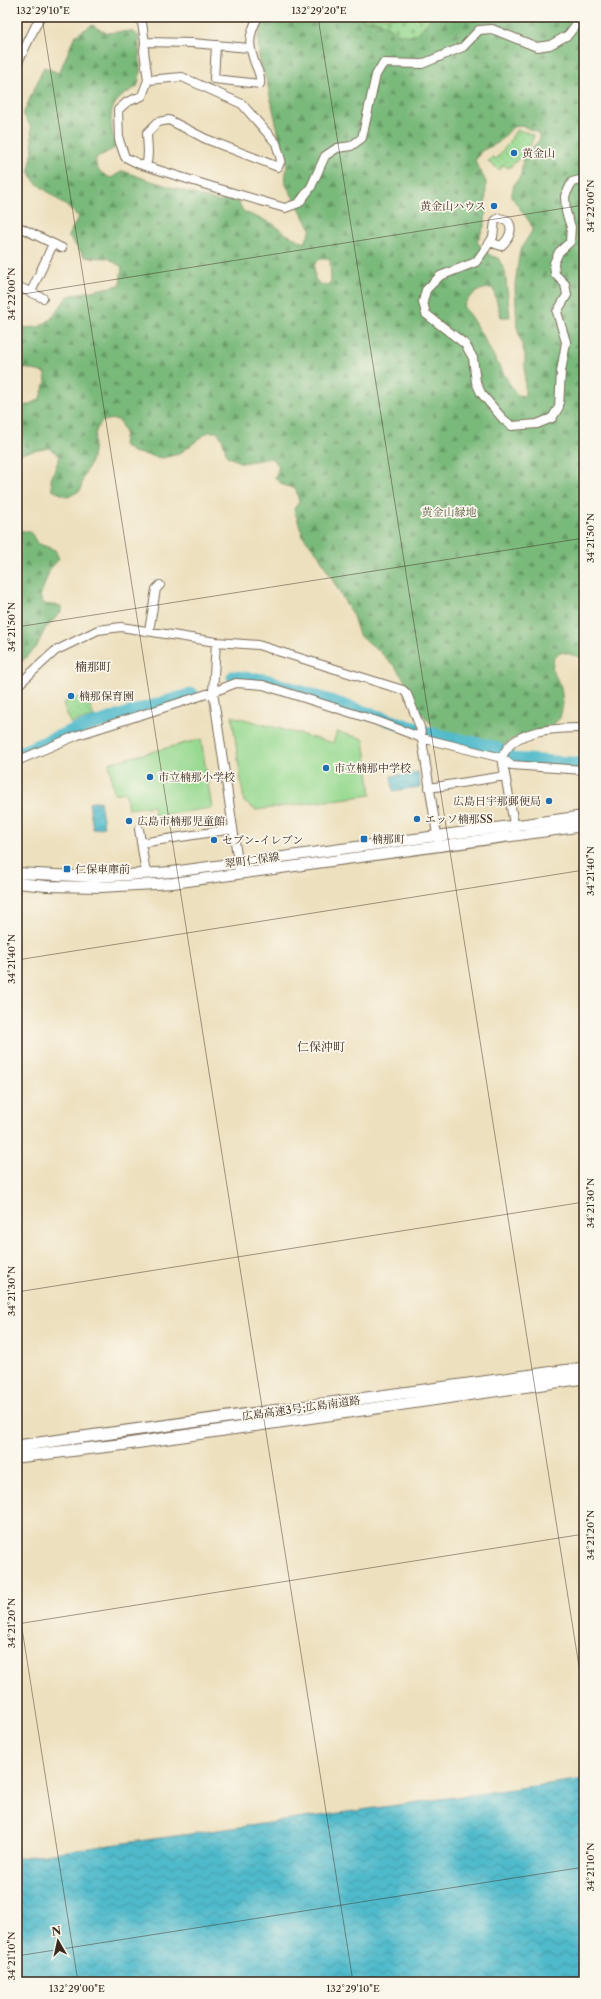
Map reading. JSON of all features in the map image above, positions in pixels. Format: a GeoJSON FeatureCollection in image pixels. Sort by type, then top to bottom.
{"type":"FeatureCollection","features":[{"type":"Feature","properties":{"kind":"highway","name":"広島高速3号;広島南道路"},"geometry":{"type":"LineString","coordinates":[[17,1446],[584,1368]]}},
{"type":"Feature","properties":{"kind":"highway","name":"広島高速3号;広島南道路"},"geometry":{"type":"LineString","coordinates":[[17,1457],[127,1444],[584,1378]]}},
{"type":"Feature","properties":{"kind":"main road","name":"翠町仁保線"},"geometry":{"type":"LineString","coordinates":[[17,883],[46,886],[102,887],[173,883],[240,874],[438,841],[516,830],[584,816]]}},
{"type":"Feature","properties":{"kind":"main road","name":"翠町仁保線"},"geometry":{"type":"LineString","coordinates":[[516,830],[584,826]]}},
{"type":"Feature","properties":{"kind":"main road","name":"翠町仁保線"},"geometry":{"type":"LineString","coordinates":[[17,873],[96,877],[146,874],[438,841]]}},
{"type":"Feature","properties":{"kind":"street"},"geometry":{"type":"LineString","coordinates":[[17,64],[20,50],[40,17]]}},
{"type":"Feature","properties":{"kind":"street"},"geometry":{"type":"LineString","coordinates":[[138,17],[142,23],[148,80],[142,96],[127,102],[118,110],[117,126],[119,140],[125,157],[146,166],[284,208],[299,203],[312,187],[325,156],[337,148],[351,146],[362,138],[376,75],[383,63],[422,64],[463,47],[479,30],[492,29],[537,47],[550,45],[568,35],[582,17]]}},
{"type":"Feature","properties":{"kind":"street"},"geometry":{"type":"LineString","coordinates":[[216,45],[214,79],[260,84],[261,79],[249,48],[251,30],[258,17]]}},
{"type":"Feature","properties":{"kind":"street"},"geometry":{"type":"LineString","coordinates":[[145,42],[249,48]]}},
{"type":"Feature","properties":{"kind":"street"},"geometry":{"type":"LineString","coordinates":[[146,166],[149,155],[147,143],[148,133],[158,122],[169,120],[206,139],[278,167],[281,160],[276,144],[242,104],[182,77],[148,80]]}},
{"type":"Feature","properties":{"kind":"street"},"geometry":{"type":"LineString","coordinates":[[490,242],[476,262],[440,276],[426,290],[422,302],[426,314],[464,344],[473,358],[476,382],[481,393],[503,419],[512,426],[537,424],[552,418],[558,407],[561,372],[566,342],[557,312],[567,295],[565,284],[555,274],[554,263],[559,252],[570,242],[571,227],[566,212],[565,196],[572,182],[584,179]]}},
{"type":"Feature","properties":{"kind":"street"},"geometry":{"type":"LineString","coordinates":[[17,226],[62,248]]}},
{"type":"Feature","properties":{"kind":"street"},"geometry":{"type":"LineString","coordinates":[[31,292],[53,244]]}},
{"type":"Feature","properties":{"kind":"street"},"geometry":{"type":"LineString","coordinates":[[17,286],[43,298]]}},
{"type":"Feature","properties":{"kind":"street"},"geometry":{"type":"LineString","coordinates":[[149,631],[156,589],[160,585]]}},
{"type":"Feature","properties":{"kind":"street"},"geometry":{"type":"LineString","coordinates":[[17,686],[55,651],[98,630],[121,627],[216,642],[258,645],[403,690],[407,694],[421,733],[438,841]]}},
{"type":"Feature","properties":{"kind":"street"},"geometry":{"type":"LineString","coordinates":[[216,642],[213,692],[240,874]]}},
{"type":"Feature","properties":{"kind":"street"},"geometry":{"type":"LineString","coordinates":[[17,761],[78,735],[213,692],[236,682],[262,686],[377,721],[503,755],[511,765],[584,770]]}},
{"type":"Feature","properties":{"kind":"street"},"geometry":{"type":"LineString","coordinates":[[516,830],[505,776],[503,755],[513,741],[541,730],[584,728]]}},
{"type":"Feature","properties":{"kind":"street"},"geometry":{"type":"LineString","coordinates":[[429,788],[505,776]]}},
{"type":"Feature","properties":{"kind":"street"},"geometry":{"type":"LineString","coordinates":[[139,829],[146,874]]}},
{"type":"Feature","properties":{"kind":"street"},"geometry":{"type":"LineString","coordinates":[[142,843],[233,829]]}},
{"type":"Feature","properties":{"kind":"green space","name":"黄金山緑地"},"geometry":{"type":"Polygon","coordinates":[[[265,17],[363,17],[363,20],[380,21],[397,33],[420,31],[432,17],[584,17],[584,658],[562,652],[554,657],[552,669],[561,687],[563,704],[560,718],[553,725],[511,740],[500,749],[492,745],[461,739],[437,730],[421,713],[409,687],[396,668],[377,649],[359,635],[353,616],[318,554],[303,536],[294,509],[299,502],[296,489],[283,485],[275,478],[279,466],[271,458],[242,463],[227,456],[223,441],[218,432],[208,432],[179,454],[162,458],[133,452],[123,445],[125,433],[119,420],[109,420],[102,422],[98,426],[94,439],[93,454],[90,465],[83,477],[81,490],[68,497],[52,490],[51,480],[60,456],[49,448],[17,454],[17,409],[39,400],[46,382],[45,373],[17,366],[17,328],[39,327],[51,319],[68,296],[120,285],[122,267],[108,258],[85,257],[68,236],[79,217],[35,182],[29,170],[33,152],[31,127],[23,114],[44,67],[59,73],[75,36],[92,25],[106,33],[131,31],[139,36],[139,81],[137,87],[126,93],[114,105],[111,119],[115,148],[96,158],[96,165],[99,171],[111,178],[123,171],[220,202],[228,198],[238,202],[244,212],[273,224],[286,234],[305,243],[311,229],[285,183],[287,163],[280,141],[267,82],[259,58],[258,37],[265,17]],[[523,126],[513,127],[498,143],[481,151],[475,161],[486,182],[485,224],[477,242],[491,256],[498,258],[505,271],[510,317],[501,317],[493,288],[475,292],[463,306],[517,395],[525,396],[525,355],[517,327],[515,285],[520,250],[532,231],[531,224],[511,196],[514,185],[521,175],[523,158],[540,139],[538,133],[523,126]],[[320,259],[314,265],[315,279],[321,285],[327,285],[331,282],[330,259],[320,259]]]}},
{"type":"Feature","properties":{"kind":"green space"},"geometry":{"type":"Polygon","coordinates":[[[363,17],[432,17],[420,31],[411,36],[397,33],[380,21],[363,20],[363,17]]]}},
{"type":"Feature","properties":{"kind":"green space"},"geometry":{"type":"Polygon","coordinates":[[[516,130],[526,132],[534,136],[531,144],[523,155],[509,168],[503,165],[500,170],[488,162],[492,157],[496,159],[508,144],[516,130]]]}},
{"type":"Feature","properties":{"kind":"green space"},"geometry":{"type":"Polygon","coordinates":[[[17,531],[30,531],[37,543],[55,550],[59,559],[50,569],[40,597],[44,604],[61,606],[61,612],[45,629],[36,648],[17,666],[17,531]]]}},
{"type":"Feature","properties":{"kind":"green space"},"geometry":{"type":"Polygon","coordinates":[[[86,696],[94,717],[70,723],[63,703],[86,696]]]}},
{"type":"Feature","properties":{"kind":"green space"},"geometry":{"type":"Polygon","coordinates":[[[232,716],[333,743],[337,732],[364,739],[371,795],[256,810],[244,802],[232,716]]]}},
{"type":"Feature","properties":{"kind":"green space"},"geometry":{"type":"Polygon","coordinates":[[[201,739],[212,808],[155,816],[153,806],[128,809],[125,792],[114,794],[109,763],[201,739]]]}},
{"type":"Feature","properties":{"kind":"water"},"geometry":{"type":"Polygon","coordinates":[[[418,772],[420,787],[393,791],[391,776],[418,772]]]}},
{"type":"Feature","properties":{"kind":"water"},"geometry":{"type":"Polygon","coordinates":[[[100,801],[104,827],[93,829],[89,803],[100,801]]]}},
{"type":"Feature","properties":{"kind":"water"},"geometry":{"type":"Polygon","coordinates":[[[584,1779],[584,1982],[17,1982],[17,1898],[20,1895],[17,1892],[17,1858],[584,1779]]]}},
{"type":"Feature","properties":{"kind":"waterway"},"geometry":{"type":"LineString","coordinates":[[233,677],[265,680],[429,733],[494,747],[512,759],[584,764]]}},
{"type":"Feature","properties":{"kind":"waterway"},"geometry":{"type":"LineString","coordinates":[[17,754],[74,730],[192,694]]}},
{"type":"Feature","properties":{"kind":"place","name":"黄金山"},"geometry":{"type":"Point","coordinates":[514,153]}},
{"type":"Feature","properties":{"kind":"place","name":"黄金山ハウス"},"geometry":{"type":"Point","coordinates":[494,206]}},
{"type":"Feature","properties":{"kind":"place","name":"楠那保育園"},"geometry":{"type":"Point","coordinates":[71,696]}},
{"type":"Feature","properties":{"kind":"place","name":"市立楠那中学校"},"geometry":{"type":"Point","coordinates":[326,768]}},
{"type":"Feature","properties":{"kind":"place","name":"市立楠那小学校"},"geometry":{"type":"Point","coordinates":[150,777]}},
{"type":"Feature","properties":{"kind":"place","name":"広島日宇那郵便局"},"geometry":{"type":"Point","coordinates":[549,801]}},
{"type":"Feature","properties":{"kind":"place","name":"エッソ楠那SS"},"geometry":{"type":"Point","coordinates":[417,819]}},
{"type":"Feature","properties":{"kind":"place","name":"広島市楠那児童館"},"geometry":{"type":"Point","coordinates":[129,821]}},
{"type":"Feature","properties":{"kind":"place","name":"楠那町"},"geometry":{"type":"Point","coordinates":[364,839]}},
{"type":"Feature","properties":{"kind":"place","name":"セブン-イレブン"},"geometry":{"type":"Point","coordinates":[214,840]}},
{"type":"Feature","properties":{"kind":"place","name":"仁保車庫前"},"geometry":{"type":"Point","coordinates":[67,869]}},
{"type":"Feature","properties":{"kind":"district","name":"楠那町"},"geometry":{"type":"Point","coordinates":[93,666]}},
{"type":"Feature","properties":{"kind":"district","name":"仁保沖町"},"geometry":{"type":"Point","coordinates":[321,1046]}}]}
